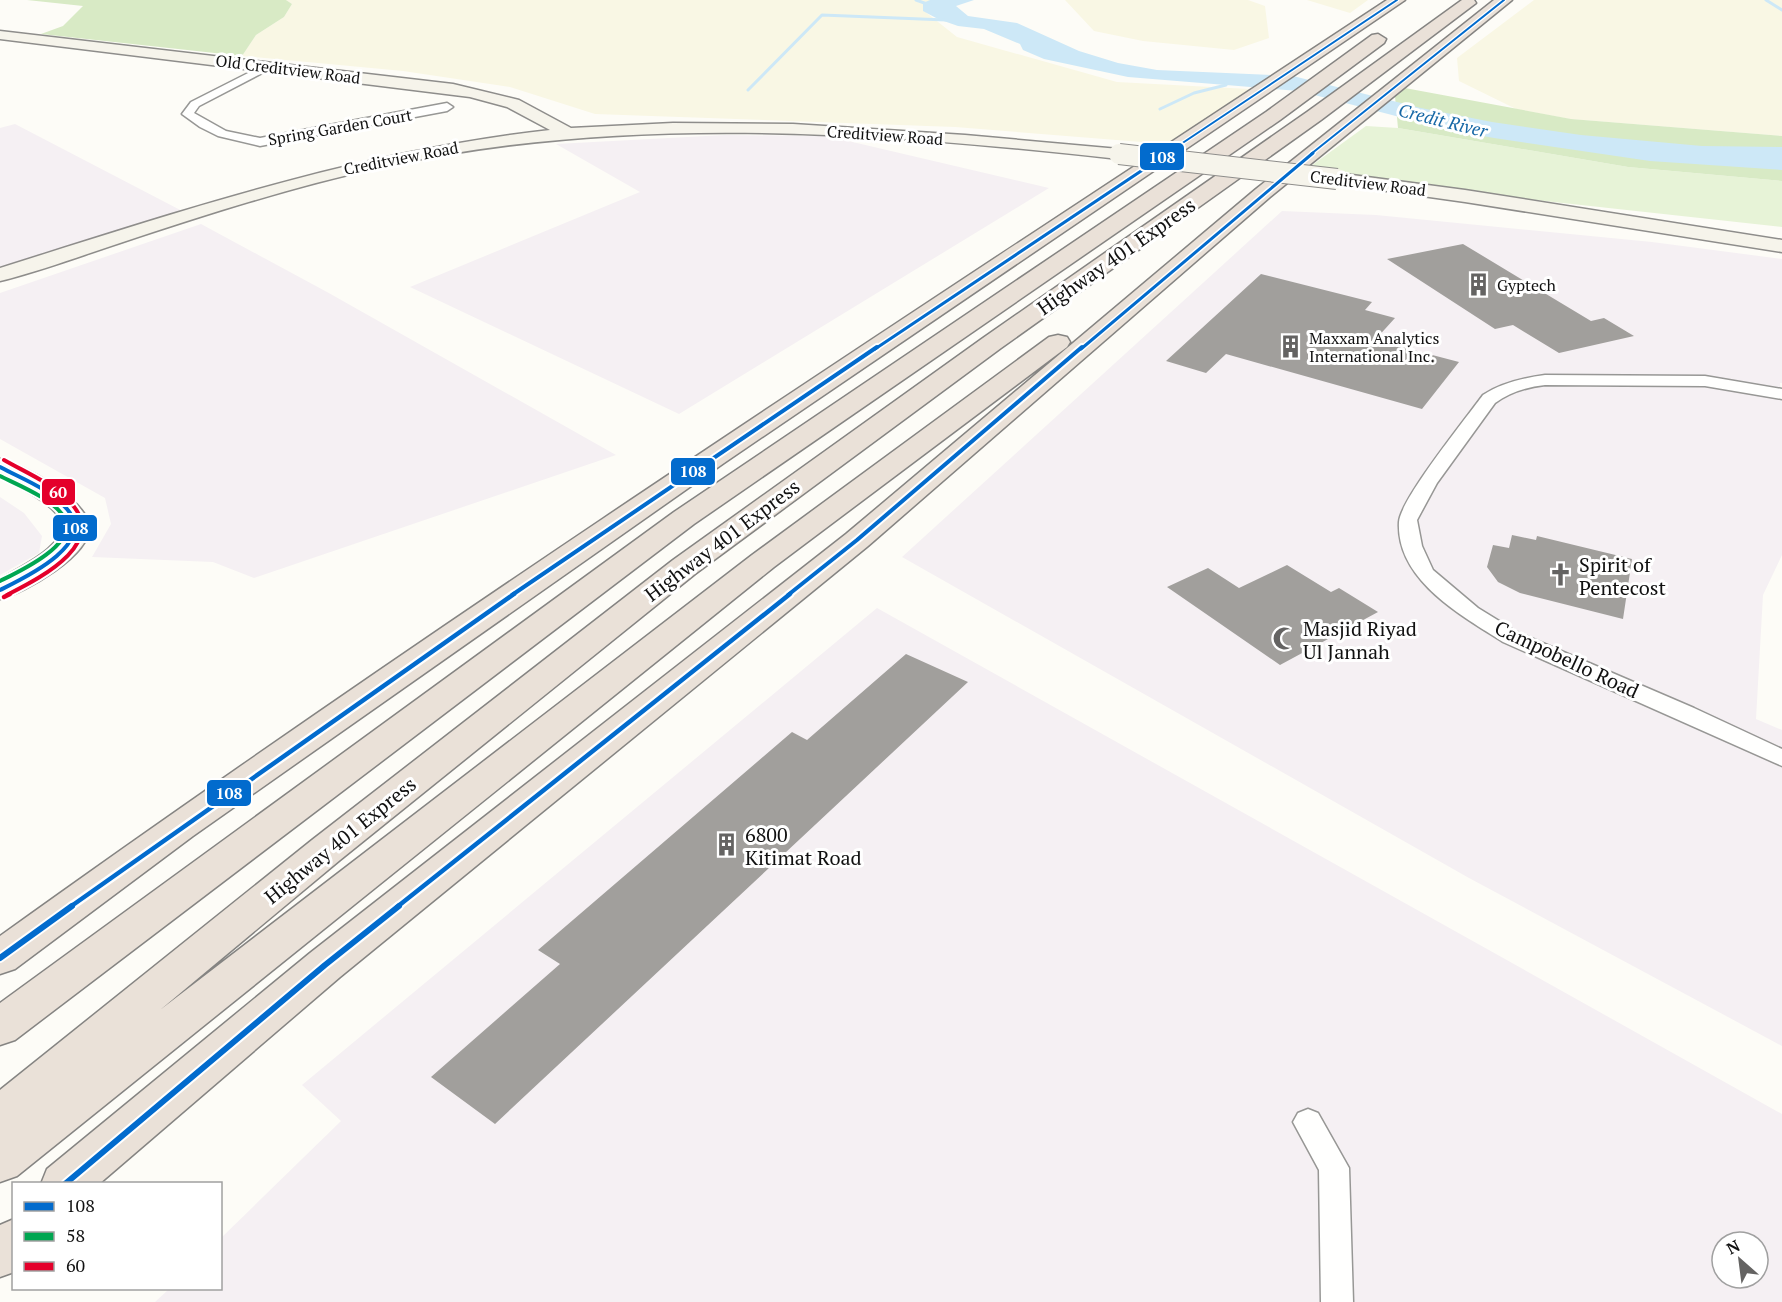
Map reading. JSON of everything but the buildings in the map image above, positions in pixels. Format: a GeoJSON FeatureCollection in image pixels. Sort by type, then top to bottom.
{"type":"FeatureCollection","features":[{"type":"Feature","properties":{"kind":"highway"},"geometry":{"type":"LineString","coordinates":[[0,958],[189,819],[654,498],[1397,0]]}},
{"type":"Feature","properties":{"kind":"highway","name":"Highway 401 Express"},"geometry":{"type":"LineString","coordinates":[[0,1117],[326,850],[722,538],[992,343],[1314,116],[1471,0]]}},
{"type":"Feature","properties":{"kind":"highway"},"geometry":{"type":"LineString","coordinates":[[0,1161],[763,561],[1263,193],[1504,0]]}},
{"type":"Feature","properties":{"kind":"highway","name":"Highway 401 Express"},"geometry":{"type":"LineString","coordinates":[[0,1028],[684,518],[1282,109],[1392,30]]}},
{"type":"Feature","properties":{"kind":"highway"},"geometry":{"type":"LineString","coordinates":[[66,1182],[325,965],[857,540],[1263,193]]}},
{"type":"Feature","properties":{"kind":"highway"},"geometry":{"type":"LineString","coordinates":[[81,1182],[325,965]]}},
{"type":"Feature","properties":{"kind":"highway"},"geometry":{"type":"LineString","coordinates":[[0,1237],[12,1228]]}},
{"type":"Feature","properties":{"kind":"highway"},"geometry":{"type":"LineString","coordinates":[[0,1254],[12,1244]]}},
{"type":"Feature","properties":{"kind":"main road","name":"Old Creditview Road"},"geometry":{"type":"LineString","coordinates":[[0,35],[485,94],[529,110],[567,133]]}},
{"type":"Feature","properties":{"kind":"main road","name":"Creditview Road"},"geometry":{"type":"LineString","coordinates":[[0,275],[334,172],[436,150],[567,133],[637,128],[747,127],[1007,143],[1119,154],[1465,196],[1782,246]]}},
{"type":"Feature","properties":{"kind":"main road"},"geometry":{"type":"LineString","coordinates":[[0,467],[55,500],[74,517],[76,525],[70,541],[54,559],[0,590]]}},
{"type":"Feature","properties":{"kind":"street","name":"Spring Garden Court"},"geometry":{"type":"LineString","coordinates":[[266,67],[195,104],[188,114],[197,121],[240,140],[260,142],[447,107]]}},
{"type":"Feature","properties":{"kind":"street","name":"Campobello Road"},"geometry":{"type":"LineString","coordinates":[[1782,394],[1705,381],[1545,380],[1508,389],[1489,399],[1428,483],[1408,520],[1412,546],[1424,573],[1448,595],[1500,631],[1782,758]]}},
{"type":"Feature","properties":{"kind":"street"},"geometry":{"type":"LineString","coordinates":[[1308,1122],[1334,1168],[1337,1302]]}},
{"type":"Feature","properties":{"kind":"shaded area"},"geometry":{"type":"Polygon","coordinates":[[[286,0],[936,0],[923,10],[957,37],[1117,82],[1249,89],[1179,145],[955,127],[595,114],[510,87],[403,71],[242,56],[256,35],[284,17],[292,4],[286,0]]]}},
{"type":"Feature","properties":{"kind":"shaded area"},"geometry":{"type":"Polygon","coordinates":[[[1065,0],[1248,0],[1265,6],[1269,38],[1234,50],[1143,41],[1094,31],[1065,0]]]}},
{"type":"Feature","properties":{"kind":"shaded area"},"geometry":{"type":"Polygon","coordinates":[[[1307,0],[1368,0],[1350,13],[1307,0]]]}},
{"type":"Feature","properties":{"kind":"shaded area"},"geometry":{"type":"Polygon","coordinates":[[[1534,0],[1782,0],[1782,136],[1570,119],[1516,109],[1459,81],[1457,58],[1534,0]]]}},
{"type":"Feature","properties":{"kind":"shaded area"},"geometry":{"type":"Polygon","coordinates":[[[15,124],[186,213],[0,271],[0,128],[15,124]]]}},
{"type":"Feature","properties":{"kind":"shaded area"},"geometry":{"type":"Polygon","coordinates":[[[725,135],[827,136],[1049,188],[679,414],[410,287],[640,192],[556,144],[725,135]]]}},
{"type":"Feature","properties":{"kind":"shaded area"},"geometry":{"type":"Polygon","coordinates":[[[1282,211],[1376,215],[1652,242],[1782,259],[1782,383],[1780,383],[1782,555],[1763,595],[1756,719],[1782,730],[1782,1046],[1469,878],[902,557],[1282,211]]]}},
{"type":"Feature","properties":{"kind":"shaded area"},"geometry":{"type":"Polygon","coordinates":[[[201,224],[327,292],[616,455],[254,578],[213,562],[92,557],[111,524],[105,498],[0,439],[0,293],[201,224]]]}},
{"type":"Feature","properties":{"kind":"shaded area"},"geometry":{"type":"Polygon","coordinates":[[[0,497],[24,513],[42,536],[39,553],[0,575],[0,497]]]}},
{"type":"Feature","properties":{"kind":"shaded area"},"geometry":{"type":"Polygon","coordinates":[[[877,608],[1782,1114],[1782,1302],[155,1302],[168,1290],[222,1290],[222,1237],[341,1121],[302,1085],[877,608]]]}},
{"type":"Feature","properties":{"kind":"green space"},"geometry":{"type":"Polygon","coordinates":[[[27,0],[286,0],[292,4],[284,17],[256,35],[242,56],[41,34],[63,26],[83,6],[27,0]]]}},
{"type":"Feature","properties":{"kind":"green space"},"geometry":{"type":"Polygon","coordinates":[[[1394,86],[1571,119],[1782,136],[1782,181],[1628,167],[1398,128],[1394,86]]]}},
{"type":"Feature","properties":{"kind":"green space"},"geometry":{"type":"Polygon","coordinates":[[[1366,126],[1398,128],[1628,167],[1782,181],[1782,227],[1300,174],[1366,126]]]}},
{"type":"Feature","properties":{"kind":"water","name":"Credit River"},"geometry":{"type":"Polygon","coordinates":[[[930,0],[974,0],[956,6],[968,16],[1017,23],[1079,51],[1118,63],[1157,70],[1293,76],[1421,108],[1492,122],[1581,135],[1702,146],[1782,147],[1782,170],[1650,161],[1494,138],[1450,130],[1299,91],[1128,77],[1044,59],[1023,50],[1020,44],[984,29],[958,26],[938,19],[923,11],[923,3],[930,0]]]}},
{"type":"Feature","properties":{"kind":"waterway","name":"Credit River"},"geometry":{"type":"LineString","coordinates":[[916,0],[930,5]]}},
{"type":"Feature","properties":{"kind":"waterway"},"geometry":{"type":"LineString","coordinates":[[1766,0],[1782,10]]}},
{"type":"Feature","properties":{"kind":"waterway"},"geometry":{"type":"LineString","coordinates":[[748,90],[822,15],[946,20]]}},
{"type":"Feature","properties":{"kind":"waterway"},"geometry":{"type":"LineString","coordinates":[[1160,109],[1194,93],[1226,85]]}},
{"type":"Feature","properties":{"kind":"transit line","name":"108"},"geometry":{"type":"LineString","coordinates":[[0,958],[171,834],[518,591],[1397,0]]}},
{"type":"Feature","properties":{"kind":"transit line","name":"108"},"geometry":{"type":"LineString","coordinates":[[67,1182],[325,965],[857,540],[1263,193],[1504,0]]}},
{"type":"Feature","properties":{"kind":"transit line","name":"60"},"geometry":{"type":"LineString","coordinates":[[4,460],[66,498],[82,520],[82,535],[75,548],[63,561],[4,597]]}},
{"type":"Feature","properties":{"kind":"transit line","name":"108"},"geometry":{"type":"LineString","coordinates":[[0,467],[40,488],[60,502],[73,517],[75,529],[71,540],[50,561],[0,590]]}},
{"type":"Feature","properties":{"kind":"transit line","name":"58"},"geometry":{"type":"LineString","coordinates":[[0,476],[36,494],[53,506],[65,519],[67,529],[63,538],[44,556],[0,581]]}},
{"type":"Feature","properties":{"kind":"place","name":"Gyptech"},"geometry":{"type":"Point","coordinates":[1479,285]}},
{"type":"Feature","properties":{"kind":"place","name":"Maxxam Analytics International Inc."},"geometry":{"type":"Point","coordinates":[1291,347]}},
{"type":"Feature","properties":{"kind":"place","name":"Spirit of Pentecost"},"geometry":{"type":"Point","coordinates":[1561,575]}},
{"type":"Feature","properties":{"kind":"place","name":"Masjid Riyad Ul Jannah"},"geometry":{"type":"Point","coordinates":[1285,639]}},
{"type":"Feature","properties":{"kind":"place","name":"6800 Kitimat Road"},"geometry":{"type":"Point","coordinates":[727,845]}}]}
